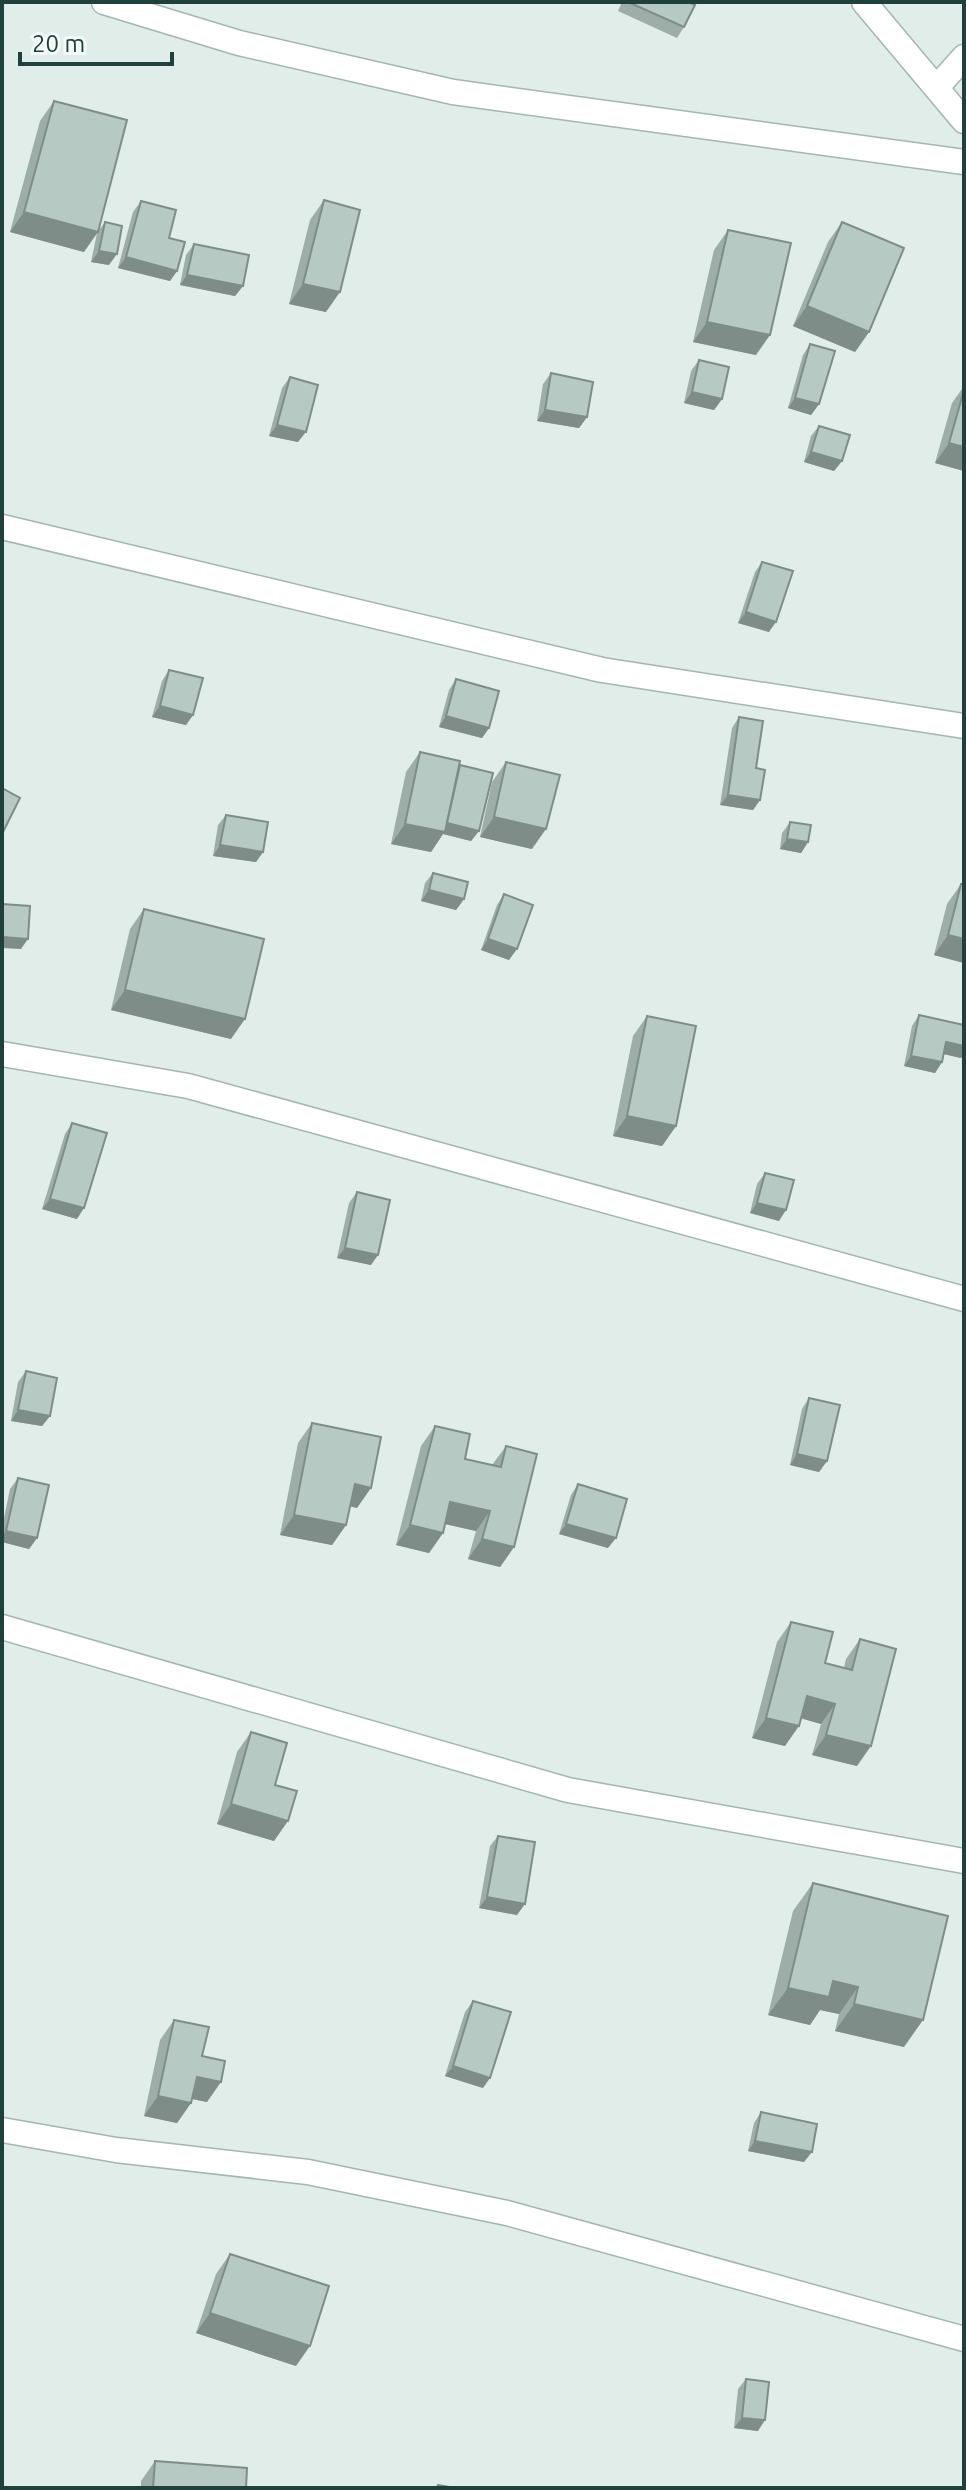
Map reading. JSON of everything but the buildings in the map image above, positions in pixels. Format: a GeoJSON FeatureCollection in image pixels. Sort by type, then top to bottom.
{"type":"FeatureCollection","features":[{"type":"Feature","properties":{"kind":"street"},"geometry":{"type":"LineString","coordinates":[[104,2],[239,43],[453,92],[964,162]]}},
{"type":"Feature","properties":{"kind":"street"},"geometry":{"type":"LineString","coordinates":[[864,2],[964,121]]}},
{"type":"Feature","properties":{"kind":"street"},"geometry":{"type":"LineString","coordinates":[[937,87],[964,57]]}},
{"type":"Feature","properties":{"kind":"street"},"geometry":{"type":"LineString","coordinates":[[2,527],[602,670],[964,726]]}},
{"type":"Feature","properties":{"kind":"street"},"geometry":{"type":"LineString","coordinates":[[2,1054],[188,1086],[964,1299]]}},
{"type":"Feature","properties":{"kind":"street"},"geometry":{"type":"LineString","coordinates":[[2,1627],[568,1790],[964,1861]]}},
{"type":"Feature","properties":{"kind":"street"},"geometry":{"type":"LineString","coordinates":[[2,2130],[116,2150],[308,2172],[507,2213],[964,2339]]}}]}
